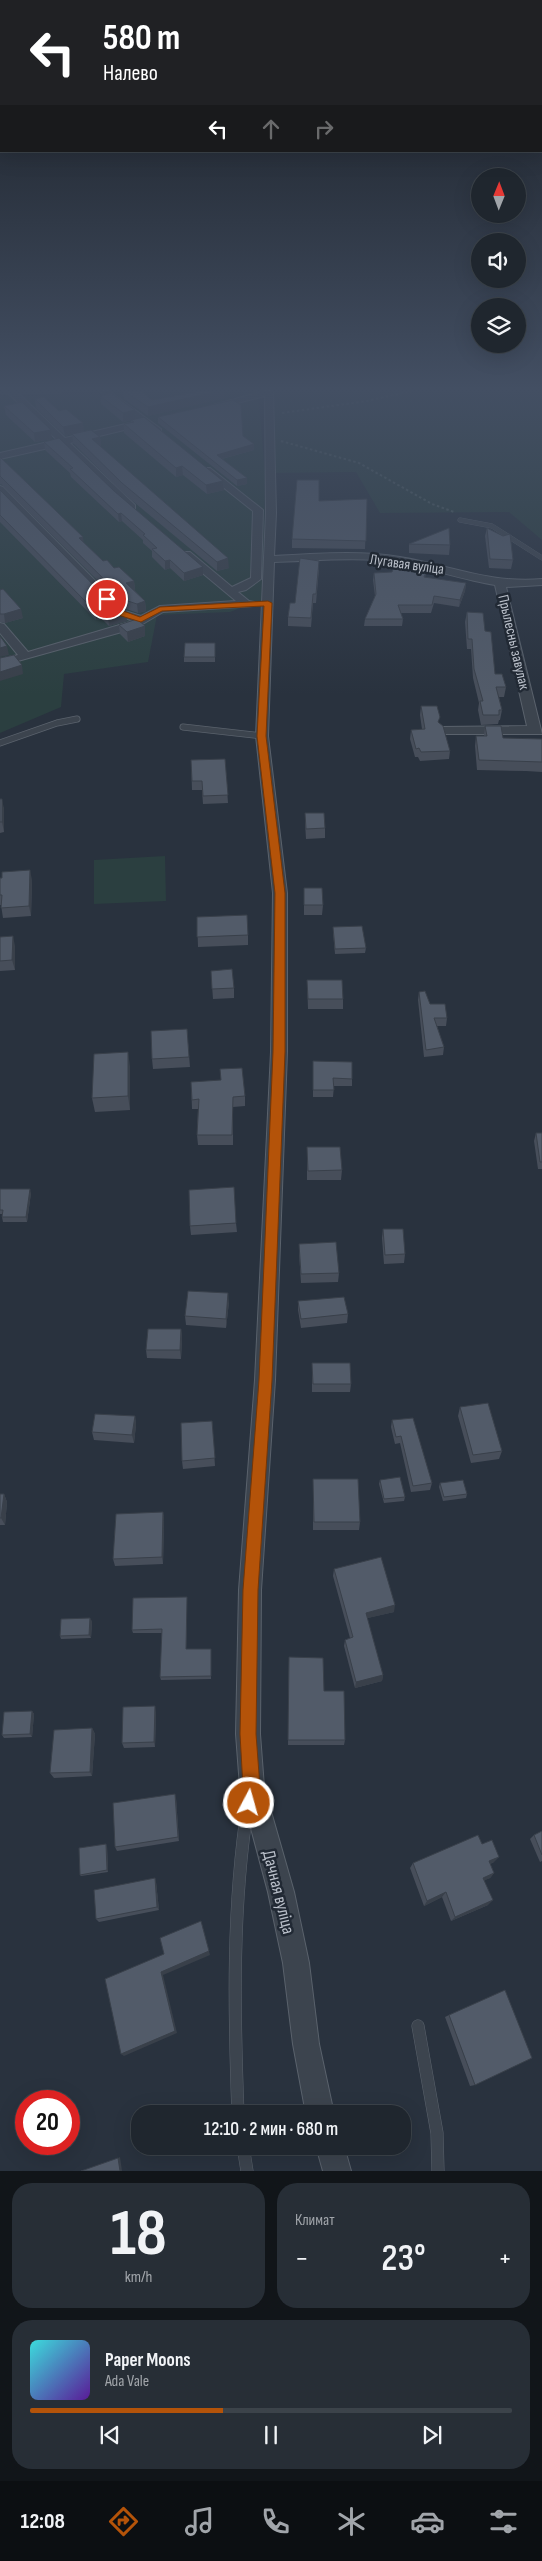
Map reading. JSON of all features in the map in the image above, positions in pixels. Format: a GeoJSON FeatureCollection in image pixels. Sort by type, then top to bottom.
{"type":"FeatureCollection","features":[{"type":"Feature","properties":{"kind":"street"},"geometry":{"type":"LineString","coordinates":[[3,492],[120,613],[141,620]]}},
{"type":"Feature","properties":{"kind":"street"},"geometry":{"type":"LineString","coordinates":[[117,492],[139,514]]}},
{"type":"Feature","properties":{"kind":"street"},"geometry":{"type":"LineString","coordinates":[[231,591],[242,588],[256,578],[259,513],[258,510],[235,492]]}},
{"type":"Feature","properties":{"kind":"street","name":"Дачная вуліца"},"geometry":{"type":"LineString","coordinates":[[271,492],[270,559],[262,736],[280,893],[280,987],[266,1380],[250,1590],[248,1734],[252,1787],[282,1892],[296,1963],[306,2044],[318,2105]]}},
{"type":"Feature","properties":{"kind":"street"},"geometry":{"type":"LineString","coordinates":[[181,550],[246,604]]}},
{"type":"Feature","properties":{"kind":"street","name":"Лугавая вуліца"},"geometry":{"type":"LineString","coordinates":[[270,559],[391,559],[437,566],[500,584],[542,582]]}},
{"type":"Feature","properties":{"kind":"street","name":"Прылесны завулак"},"geometry":{"type":"LineString","coordinates":[[500,584],[538,730]]}},
{"type":"Feature","properties":{"kind":"street"},"geometry":{"type":"LineString","coordinates":[[0,663],[114,632],[160,609],[268,603]]}},
{"type":"Feature","properties":{"kind":"street"},"geometry":{"type":"LineString","coordinates":[[0,626],[25,656]]}},
{"type":"Feature","properties":{"kind":"street"},"geometry":{"type":"LineString","coordinates":[[444,730],[538,730]]}},
{"type":"Feature","properties":{"kind":"street"},"geometry":{"type":"LineString","coordinates":[[333,2155],[337,2171]]}},
{"type":"Feature","properties":{"kind":"lane"},"geometry":{"type":"LineString","coordinates":[[460,520],[499,529],[542,558]]}},
{"type":"Feature","properties":{"kind":"lane"},"geometry":{"type":"LineString","coordinates":[[0,744],[57,723],[77,719]]}},
{"type":"Feature","properties":{"kind":"lane"},"geometry":{"type":"LineString","coordinates":[[183,727],[262,736]]}},
{"type":"Feature","properties":{"kind":"lane"},"geometry":{"type":"LineString","coordinates":[[238,2105],[234,1997],[242,1835],[252,1787]]}},
{"type":"Feature","properties":{"kind":"lane"},"geometry":{"type":"LineString","coordinates":[[418,2026],[437,2133],[438,2171]]}},
{"type":"Feature","properties":{"kind":"lane"},"geometry":{"type":"LineString","coordinates":[[244,2155],[247,2171]]}},
{"type":"Feature","properties":{"kind":"path"},"geometry":{"type":"LineString","coordinates":[[410,492],[464,516],[470,521]]}},
{"type":"Feature","properties":{"kind":"green space"},"geometry":{"type":"Polygon","coordinates":[[[0,492],[265,492],[264,606],[243,607],[230,612],[157,615],[148,662],[64,674],[61,707],[0,733],[0,492]]]}},
{"type":"Feature","properties":{"kind":"green space"},"geometry":{"type":"Polygon","coordinates":[[[368,492],[542,492],[542,540],[509,512],[380,513],[368,492]]]}},
{"type":"Feature","properties":{"kind":"green space"},"geometry":{"type":"Polygon","coordinates":[[[165,856],[166,901],[94,904],[94,860],[165,856]]]}},
{"type":"Feature","properties":{"kind":"building"},"geometry":{"type":"Polygon","coordinates":[[[0,492],[2,492],[115,607],[126,611],[108,617],[101,609],[95,611],[0,515],[0,492]]]}},
{"type":"Feature","properties":{"kind":"building"},"geometry":{"type":"Polygon","coordinates":[[[16,492],[37,492],[83,537],[79,538],[103,561],[107,560],[114,568],[119,567],[134,581],[126,583],[145,601],[137,604],[125,600],[16,492]]]}},
{"type":"Feature","properties":{"kind":"building"},"geometry":{"type":"Polygon","coordinates":[[[95,492],[116,492],[203,567],[184,573],[170,560],[165,561],[152,549],[157,548],[143,535],[145,534],[121,513],[118,514],[95,492]]]}},
{"type":"Feature","properties":{"kind":"building"},"geometry":{"type":"Polygon","coordinates":[[[133,492],[153,492],[228,558],[217,562],[133,492]]]}},
{"type":"Feature","properties":{"kind":"building"},"geometry":{"type":"Polygon","coordinates":[[[296,492],[319,492],[319,501],[367,499],[366,541],[292,539],[296,492]]]}},
{"type":"Feature","properties":{"kind":"building"},"geometry":{"type":"Polygon","coordinates":[[[449,528],[450,545],[409,544],[449,528]]]}},
{"type":"Feature","properties":{"kind":"building"},"geometry":{"type":"Polygon","coordinates":[[[487,528],[503,536],[510,534],[513,560],[490,559],[487,528]]]}},
{"type":"Feature","properties":{"kind":"building"},"geometry":{"type":"Polygon","coordinates":[[[300,558],[319,561],[316,594],[313,594],[311,618],[288,617],[290,603],[295,603],[300,558]]]}},
{"type":"Feature","properties":{"kind":"building"},"geometry":{"type":"Polygon","coordinates":[[[394,567],[426,572],[424,577],[466,583],[460,600],[434,596],[432,605],[398,605],[403,619],[365,619],[376,594],[374,573],[392,572],[394,567]]]}},
{"type":"Feature","properties":{"kind":"building"},"geometry":{"type":"Polygon","coordinates":[[[3,589],[21,609],[0,614],[0,590],[3,589]]]}},
{"type":"Feature","properties":{"kind":"building"},"geometry":{"type":"Polygon","coordinates":[[[467,612],[483,613],[485,631],[491,632],[495,674],[502,674],[506,687],[496,687],[502,710],[499,710],[499,715],[483,715],[480,701],[483,701],[474,669],[472,639],[468,639],[467,612]]]}},
{"type":"Feature","properties":{"kind":"building"},"geometry":{"type":"Polygon","coordinates":[[[137,619],[145,626],[127,632],[119,625],[137,619]]]}},
{"type":"Feature","properties":{"kind":"building"},"geometry":{"type":"Polygon","coordinates":[[[0,636],[7,646],[0,648],[0,636]]]}},
{"type":"Feature","properties":{"kind":"building"},"geometry":{"type":"Polygon","coordinates":[[[185,643],[215,643],[215,657],[184,657],[185,643]]]}},
{"type":"Feature","properties":{"kind":"building"},"geometry":{"type":"Polygon","coordinates":[[[14,655],[22,665],[0,672],[0,658],[14,655]]]}},
{"type":"Feature","properties":{"kind":"building"},"geometry":{"type":"Polygon","coordinates":[[[421,706],[437,706],[440,717],[438,722],[443,726],[450,751],[421,752],[419,748],[416,749],[411,730],[425,729],[421,706]]]}},
{"type":"Feature","properties":{"kind":"building"},"geometry":{"type":"Polygon","coordinates":[[[485,726],[501,726],[503,738],[542,739],[542,762],[479,760],[476,736],[487,736],[485,726]]]}},
{"type":"Feature","properties":{"kind":"building"},"geometry":{"type":"Polygon","coordinates":[[[225,759],[228,795],[203,796],[202,781],[192,781],[191,760],[225,759]]]}},
{"type":"Feature","properties":{"kind":"building"},"geometry":{"type":"Polygon","coordinates":[[[0,799],[2,799],[2,822],[0,822],[0,799]]]}},
{"type":"Feature","properties":{"kind":"building"},"geometry":{"type":"Polygon","coordinates":[[[305,813],[324,813],[325,828],[306,829],[305,813]]]}},
{"type":"Feature","properties":{"kind":"building"},"geometry":{"type":"Polygon","coordinates":[[[30,870],[29,906],[1,908],[0,878],[2,878],[2,872],[30,870]]]}},
{"type":"Feature","properties":{"kind":"building"},"geometry":{"type":"Polygon","coordinates":[[[304,888],[322,888],[323,905],[304,905],[304,888]]]}},
{"type":"Feature","properties":{"kind":"building"},"geometry":{"type":"Polygon","coordinates":[[[247,915],[248,935],[197,937],[197,917],[247,915]]]}},
{"type":"Feature","properties":{"kind":"building"},"geometry":{"type":"Polygon","coordinates":[[[362,926],[366,948],[335,949],[333,927],[362,926]]]}},
{"type":"Feature","properties":{"kind":"building"},"geometry":{"type":"Polygon","coordinates":[[[13,936],[12,960],[0,961],[0,937],[13,936]]]}},
{"type":"Feature","properties":{"kind":"building"},"geometry":{"type":"Polygon","coordinates":[[[232,969],[234,988],[212,989],[211,971],[232,969]]]}},
{"type":"Feature","properties":{"kind":"building"},"geometry":{"type":"Polygon","coordinates":[[[307,980],[342,980],[343,999],[308,999],[307,980]]]}},
{"type":"Feature","properties":{"kind":"building"},"geometry":{"type":"Polygon","coordinates":[[[425,991],[430,1004],[445,1004],[447,1018],[434,1018],[444,1047],[426,1050],[419,992],[425,991]]]}},
{"type":"Feature","properties":{"kind":"building"},"geometry":{"type":"Polygon","coordinates":[[[187,1029],[189,1057],[152,1059],[151,1031],[187,1029]]]}},
{"type":"Feature","properties":{"kind":"building"},"geometry":{"type":"Polygon","coordinates":[[[128,1052],[128,1096],[92,1098],[94,1054],[128,1052]]]}},
{"type":"Feature","properties":{"kind":"building"},"geometry":{"type":"Polygon","coordinates":[[[313,1061],[352,1062],[352,1079],[333,1078],[334,1090],[313,1090],[313,1061]]]}},
{"type":"Feature","properties":{"kind":"building"},"geometry":{"type":"Polygon","coordinates":[[[242,1068],[245,1096],[233,1097],[232,1135],[197,1135],[199,1099],[192,1100],[191,1082],[221,1080],[220,1069],[242,1068]]]}},
{"type":"Feature","properties":{"kind":"building"},"geometry":{"type":"Polygon","coordinates":[[[536,1133],[542,1133],[542,1162],[540,1162],[536,1133]]]}},
{"type":"Feature","properties":{"kind":"building"},"geometry":{"type":"Polygon","coordinates":[[[307,1147],[340,1147],[342,1170],[308,1171],[307,1147]]]}},
{"type":"Feature","properties":{"kind":"building"},"geometry":{"type":"Polygon","coordinates":[[[234,1187],[236,1223],[190,1226],[189,1190],[234,1187]]]}},
{"type":"Feature","properties":{"kind":"building"},"geometry":{"type":"Polygon","coordinates":[[[0,1189],[30,1189],[26,1217],[2,1217],[0,1189]]]}},
{"type":"Feature","properties":{"kind":"building"},"geometry":{"type":"Polygon","coordinates":[[[383,1229],[403,1229],[405,1254],[385,1255],[383,1229]]]}},
{"type":"Feature","properties":{"kind":"building"},"geometry":{"type":"Polygon","coordinates":[[[336,1242],[339,1273],[301,1274],[299,1244],[336,1242]]]}},
{"type":"Feature","properties":{"kind":"building"},"geometry":{"type":"Polygon","coordinates":[[[188,1291],[228,1293],[226,1319],[185,1316],[188,1291]]]}},
{"type":"Feature","properties":{"kind":"building"},"geometry":{"type":"Polygon","coordinates":[[[344,1297],[348,1314],[301,1319],[298,1301],[344,1297]]]}},
{"type":"Feature","properties":{"kind":"building"},"geometry":{"type":"Polygon","coordinates":[[[148,1329],[181,1329],[180,1350],[146,1350],[148,1329]]]}},
{"type":"Feature","properties":{"kind":"building"},"geometry":{"type":"Polygon","coordinates":[[[312,1363],[350,1363],[351,1384],[313,1384],[312,1363]]]}},
{"type":"Feature","properties":{"kind":"building"},"geometry":{"type":"Polygon","coordinates":[[[488,1403],[502,1451],[473,1455],[460,1407],[488,1403]]]}},
{"type":"Feature","properties":{"kind":"building"},"geometry":{"type":"Polygon","coordinates":[[[95,1414],[135,1416],[132,1435],[92,1432],[95,1414]]]}},
{"type":"Feature","properties":{"kind":"building"},"geometry":{"type":"Polygon","coordinates":[[[413,1418],[432,1483],[413,1486],[401,1436],[396,1437],[392,1420],[413,1418]]]}},
{"type":"Feature","properties":{"kind":"building"},"geometry":{"type":"Polygon","coordinates":[[[212,1421],[215,1458],[182,1461],[181,1423],[212,1421]]]}},
{"type":"Feature","properties":{"kind":"building"},"geometry":{"type":"Polygon","coordinates":[[[400,1477],[405,1497],[384,1499],[380,1480],[400,1477]]]}},
{"type":"Feature","properties":{"kind":"building"},"geometry":{"type":"Polygon","coordinates":[[[313,1479],[358,1479],[360,1522],[314,1522],[313,1479]]]}},
{"type":"Feature","properties":{"kind":"building"},"geometry":{"type":"Polygon","coordinates":[[[463,1480],[467,1494],[444,1497],[440,1483],[463,1480]]]}},
{"type":"Feature","properties":{"kind":"building"},"geometry":{"type":"Polygon","coordinates":[[[0,1494],[4,1494],[1,1518],[0,1518],[0,1494]]]}},
{"type":"Feature","properties":{"kind":"building"},"geometry":{"type":"Polygon","coordinates":[[[163,1512],[162,1557],[113,1559],[116,1514],[163,1512]]]}},
{"type":"Feature","properties":{"kind":"building"},"geometry":{"type":"Polygon","coordinates":[[[381,1557],[395,1605],[366,1613],[383,1675],[356,1682],[345,1640],[353,1637],[334,1569],[381,1557]]]}},
{"type":"Feature","properties":{"kind":"building"},"geometry":{"type":"Polygon","coordinates":[[[187,1597],[186,1649],[211,1649],[211,1676],[160,1677],[162,1629],[132,1630],[133,1598],[187,1597]]]}},
{"type":"Feature","properties":{"kind":"building"},"geometry":{"type":"Polygon","coordinates":[[[90,1618],[89,1635],[60,1636],[61,1619],[90,1618]]]}},
{"type":"Feature","properties":{"kind":"building"},"geometry":{"type":"Polygon","coordinates":[[[289,1657],[323,1658],[324,1691],[344,1691],[345,1740],[288,1740],[289,1657]]]}},
{"type":"Feature","properties":{"kind":"building"},"geometry":{"type":"Polygon","coordinates":[[[155,1706],[154,1742],[122,1743],[123,1707],[155,1706]]]}},
{"type":"Feature","properties":{"kind":"building"},"geometry":{"type":"Polygon","coordinates":[[[32,1711],[30,1734],[2,1735],[4,1712],[32,1711]]]}},
{"type":"Feature","properties":{"kind":"building"},"geometry":{"type":"Polygon","coordinates":[[[92,1728],[90,1772],[50,1773],[54,1730],[92,1728]]]}},
{"type":"Feature","properties":{"kind":"building"},"geometry":{"type":"Polygon","coordinates":[[[175,1794],[178,1837],[115,1847],[113,1803],[175,1794]]]}},
{"type":"Feature","properties":{"kind":"building"},"geometry":{"type":"Polygon","coordinates":[[[542,1831],[542,1855],[534,1835],[542,1831]]]}},
{"type":"Feature","properties":{"kind":"building"},"geometry":{"type":"Polygon","coordinates":[[[478,1835],[482,1844],[492,1840],[499,1857],[489,1861],[494,1873],[483,1878],[493,1900],[455,1917],[446,1892],[427,1901],[413,1863],[478,1835]]]}},
{"type":"Feature","properties":{"kind":"building"},"geometry":{"type":"Polygon","coordinates":[[[106,1844],[107,1870],[80,1875],[79,1848],[106,1844]]]}},
{"type":"Feature","properties":{"kind":"building"},"geometry":{"type":"Polygon","coordinates":[[[155,1878],[157,1907],[96,1919],[94,1890],[155,1878]]]}},
{"type":"Feature","properties":{"kind":"building"},"geometry":{"type":"Polygon","coordinates":[[[201,1921],[209,1951],[161,1972],[175,2031],[121,2054],[105,1979],[164,1954],[160,1938],[201,1921]]]}},
{"type":"Feature","properties":{"kind":"building"},"geometry":{"type":"Polygon","coordinates":[[[505,1990],[532,2058],[475,2085],[449,2015],[505,1990]]]}},
{"type":"Feature","properties":{"kind":"building"},"geometry":{"type":"Polygon","coordinates":[[[118,2158],[120,2171],[81,2171],[118,2158]]]}},
{"type":"Feature","properties":{"kind":"route"},"geometry":{"type":"LineString","coordinates":[[107,599],[120,613],[141,620],[160,609],[199,605],[268,603],[262,736],[280,893],[279,1052],[268,1284],[266,1380],[250,1590],[248,1734],[252,1787],[249,1803]]}}]}
